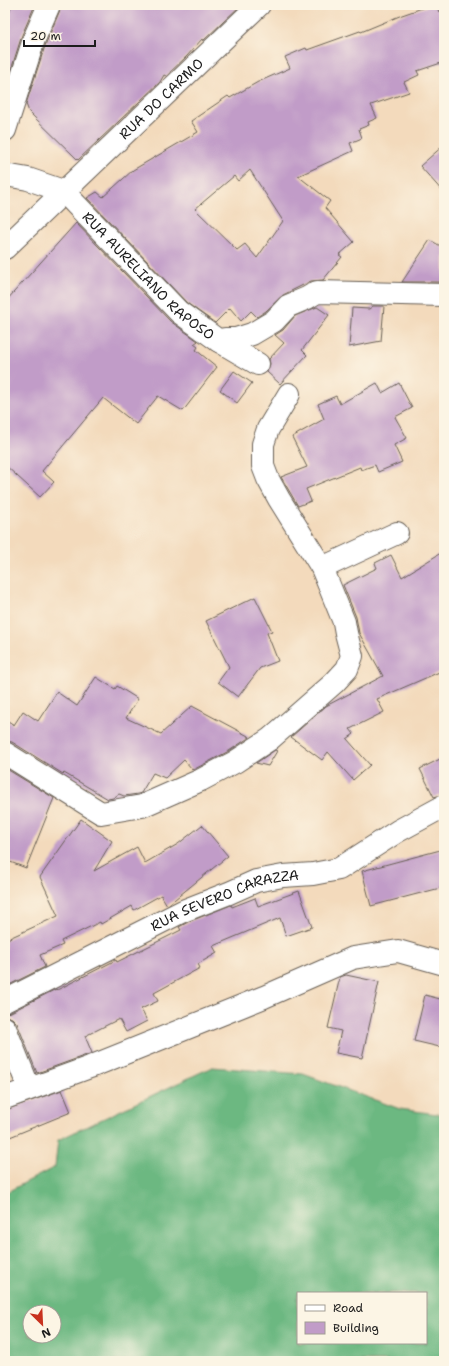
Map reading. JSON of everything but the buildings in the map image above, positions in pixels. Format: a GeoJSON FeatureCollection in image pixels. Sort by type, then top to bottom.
{"type":"FeatureCollection","features":[{"type":"Feature","properties":{"kind":"street"},"geometry":{"type":"LineString","coordinates":[[5,130],[34,39],[49,5]]}},
{"type":"Feature","properties":{"kind":"street","name":"RUA DO CARMO"},"geometry":{"type":"LineString","coordinates":[[5,248],[259,5]]}},
{"type":"Feature","properties":{"kind":"street"},"geometry":{"type":"LineString","coordinates":[[5,175],[28,179],[63,191]]}},
{"type":"Feature","properties":{"kind":"street","name":"RUA AURELIANO RAPOSO"},"geometry":{"type":"LineString","coordinates":[[63,191],[179,312],[219,341],[225,339],[236,339],[252,334],[274,321],[288,306],[317,292],[444,295]]}},
{"type":"Feature","properties":{"kind":"street"},"geometry":{"type":"LineString","coordinates":[[219,341],[258,364]]}},
{"type":"Feature","properties":{"kind":"street"},"geometry":{"type":"LineString","coordinates":[[5,752],[101,813],[142,806],[201,780],[235,762],[270,739],[334,683],[347,669],[352,656],[344,622],[322,568],[279,499],[263,466],[263,444],[268,429],[289,394]]}},
{"type":"Feature","properties":{"kind":"street"},"geometry":{"type":"LineString","coordinates":[[322,568],[397,533]]}},
{"type":"Feature","properties":{"kind":"street","name":"RUA SEVERO CARAZZA"},"geometry":{"type":"LineString","coordinates":[[5,1001],[182,911],[256,881],[283,876],[313,874],[339,869],[398,831],[444,806]]}},
{"type":"Feature","properties":{"kind":"street"},"geometry":{"type":"LineString","coordinates":[[5,1098],[90,1067],[264,997],[353,958],[398,951],[444,964]]}},
{"type":"Feature","properties":{"kind":"street"},"geometry":{"type":"LineString","coordinates":[[5,1028],[30,1088]]}},
{"type":"Feature","properties":{"kind":"green space"},"geometry":{"type":"Polygon","coordinates":[[[212,1067],[303,1074],[400,1109],[444,1115],[444,1361],[5,1361],[5,1193],[55,1167],[58,1140],[212,1067]]]}}]}
